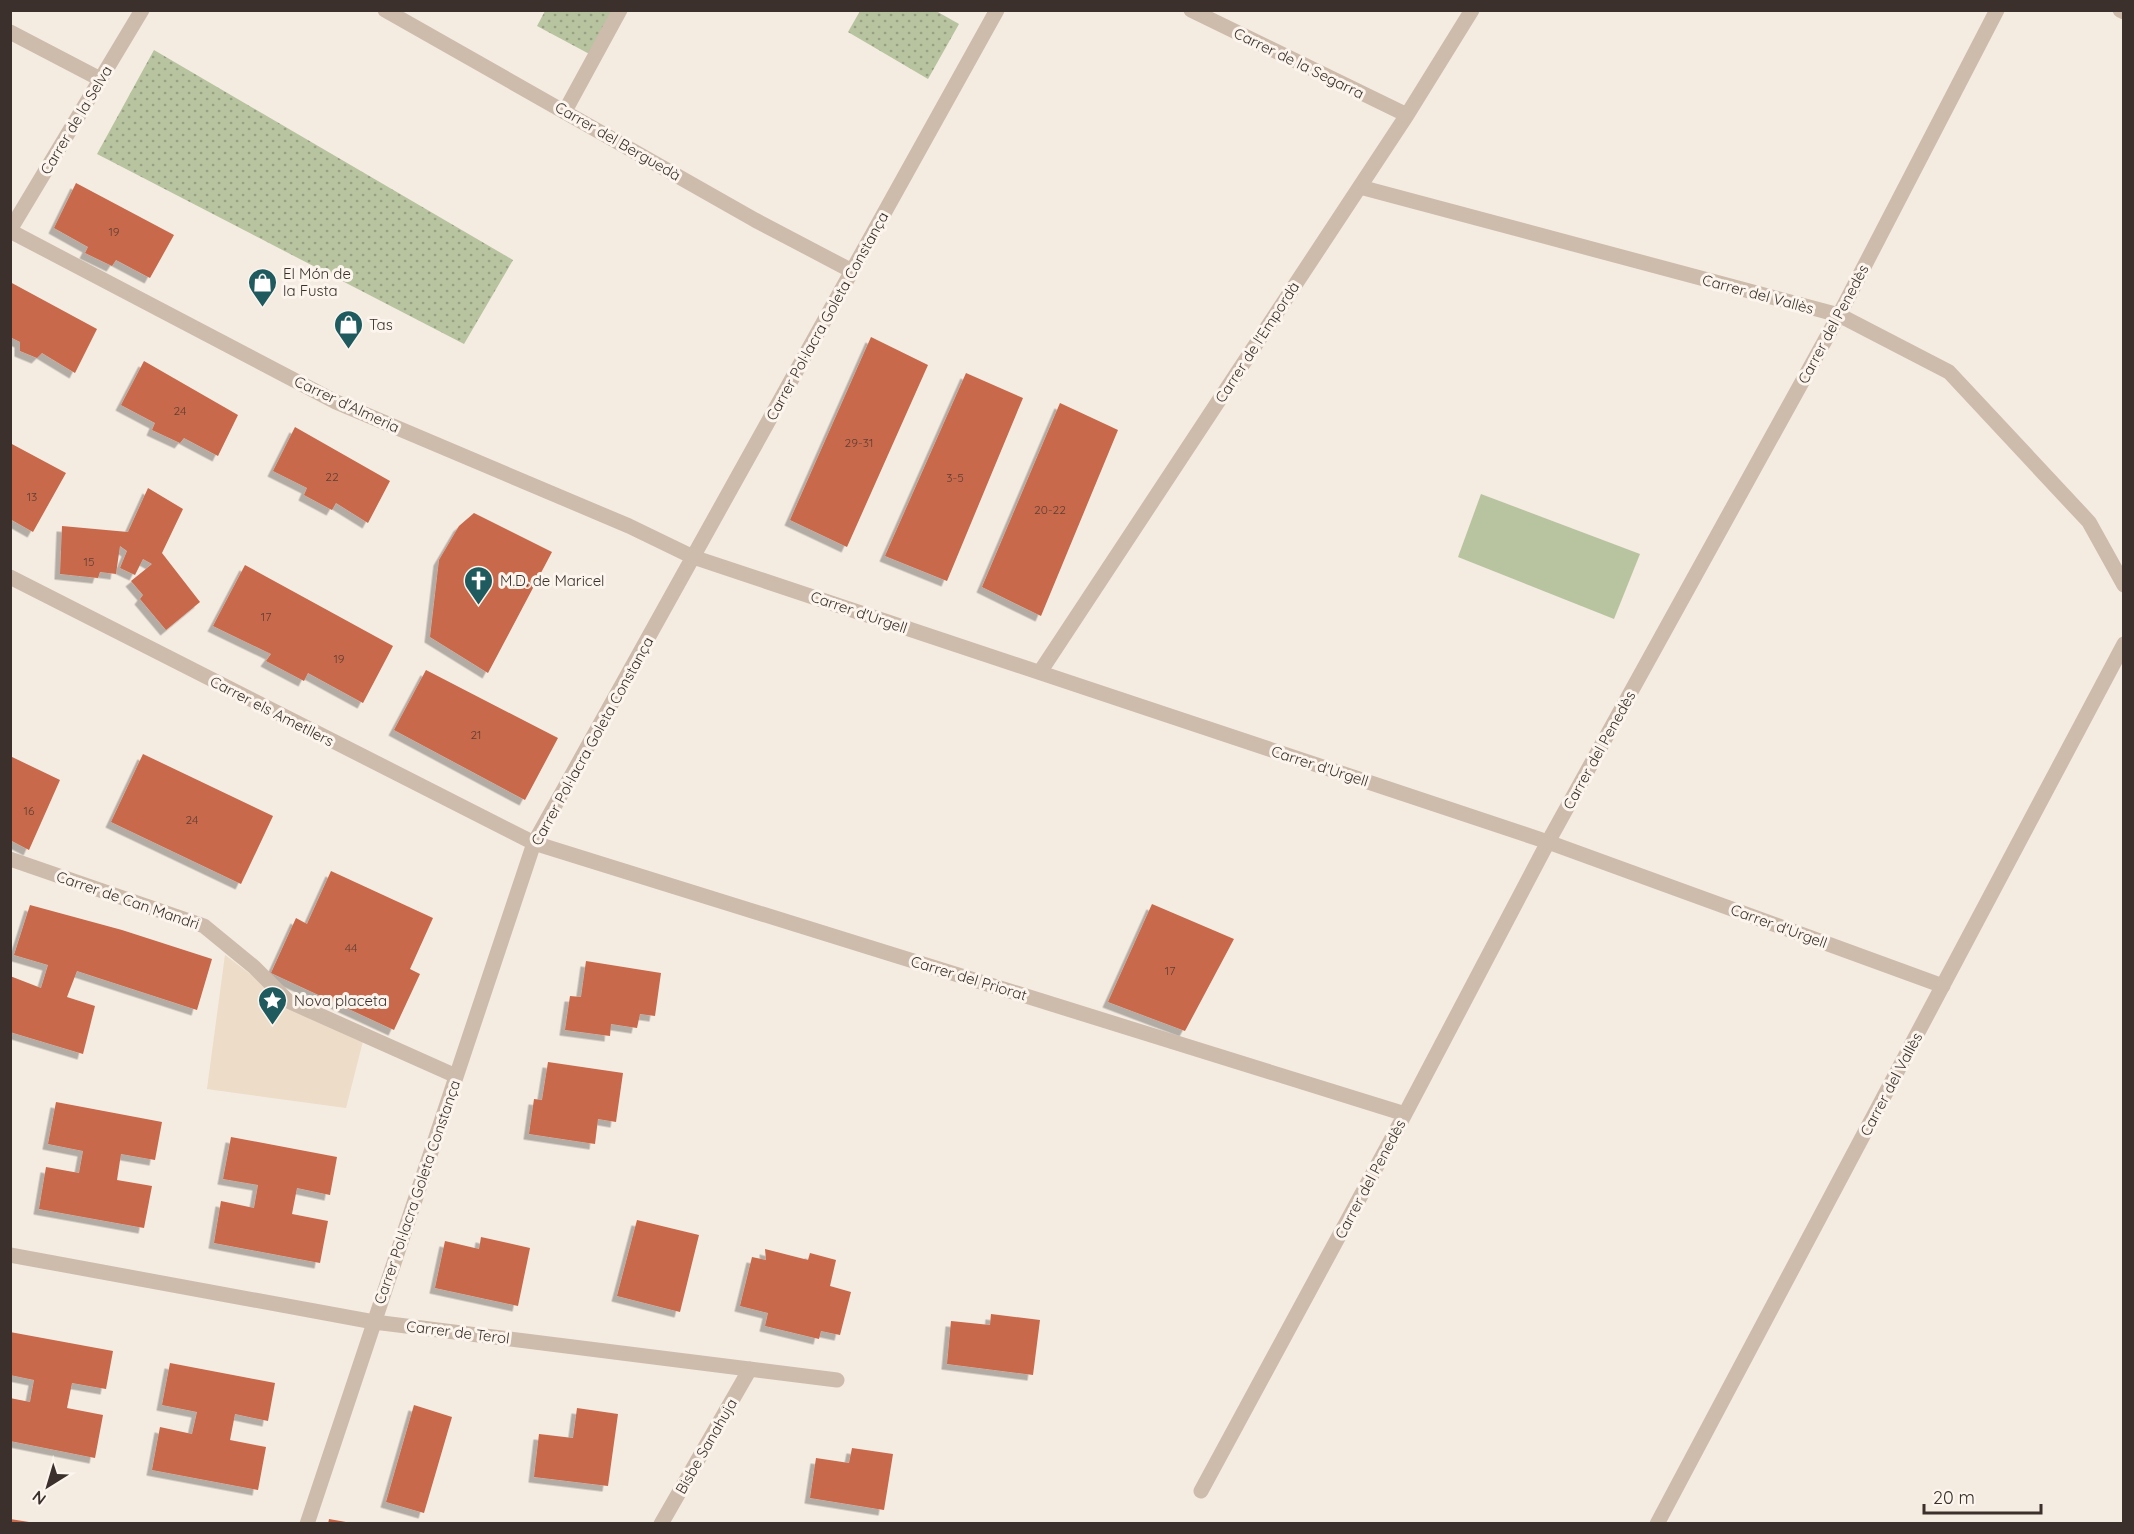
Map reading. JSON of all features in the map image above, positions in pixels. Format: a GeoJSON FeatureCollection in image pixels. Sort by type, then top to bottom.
{"type":"FeatureCollection","features":[{"type":"Feature","properties":{"kind":"street","name":"Carrer de la Selva"},"geometry":{"type":"LineString","coordinates":[[10,231],[142,10]]}},
{"type":"Feature","properties":{"kind":"street","name":"Carrer del Berguedà"},"geometry":{"type":"LineString","coordinates":[[385,10],[755,220],[852,272]]}},
{"type":"Feature","properties":{"kind":"street"},"geometry":{"type":"LineString","coordinates":[[566,111],[620,10]]}},
{"type":"Feature","properties":{"kind":"street","name":"Carrer Pol·lacra Goleta Constança"},"geometry":{"type":"LineString","coordinates":[[307,1524],[534,843],[997,10]]}},
{"type":"Feature","properties":{"kind":"street","name":"Carrer de la Segarra"},"geometry":{"type":"LineString","coordinates":[[1191,10],[1407,115]]}},
{"type":"Feature","properties":{"kind":"street","name":"Carrer de l'Empordà"},"geometry":{"type":"LineString","coordinates":[[1040,672],[1407,115],[1472,10]]}},
{"type":"Feature","properties":{"kind":"street","name":"Carrer del Penedès"},"geometry":{"type":"LineString","coordinates":[[1201,1491],[1405,1114],[1548,842],[1839,315],[1998,10]]}},
{"type":"Feature","properties":{"kind":"street"},"geometry":{"type":"LineString","coordinates":[[10,32],[100,79]]}},
{"type":"Feature","properties":{"kind":"street","name":"Carrer del Vallès"},"geometry":{"type":"LineString","coordinates":[[1359,187],[1839,315],[1949,372],[2089,522],[2124,585]]}},
{"type":"Feature","properties":{"kind":"street","name":"Carrer d'Almeria"},"geometry":{"type":"LineString","coordinates":[[10,231],[336,402],[629,526],[693,557]]}},
{"type":"Feature","properties":{"kind":"street","name":"Carrer d'Urgell"},"geometry":{"type":"LineString","coordinates":[[693,557],[1548,842],[1943,987]]}},
{"type":"Feature","properties":{"kind":"street","name":"Carrer els Ametllers"},"geometry":{"type":"LineString","coordinates":[[10,578],[534,843]]}},
{"type":"Feature","properties":{"kind":"street","name":"Carrer del Vallès"},"geometry":{"type":"LineString","coordinates":[[1657,1524],[2124,644]]}},
{"type":"Feature","properties":{"kind":"street","name":"Carrer del Priorat"},"geometry":{"type":"LineString","coordinates":[[534,843],[1405,1114]]}},
{"type":"Feature","properties":{"kind":"street","name":"Carrer de Can Mandri"},"geometry":{"type":"LineString","coordinates":[[10,859],[204,926],[254,967],[288,1001],[456,1076]]}},
{"type":"Feature","properties":{"kind":"street","name":"Carrer de Terol"},"geometry":{"type":"LineString","coordinates":[[10,1255],[374,1322],[837,1380]]}},
{"type":"Feature","properties":{"kind":"street","name":"Bisbe Sanahuja"},"geometry":{"type":"LineString","coordinates":[[661,1524],[750,1369]]}},
{"type":"Feature","properties":{"kind":"green space"},"geometry":{"type":"Polygon","coordinates":[[[545,11],[620,11],[595,57],[537,26],[545,11]]]}},
{"type":"Feature","properties":{"kind":"green space"},"geometry":{"type":"Polygon","coordinates":[[[860,11],[936,11],[959,24],[928,79],[848,32],[860,11]]]}},
{"type":"Feature","properties":{"kind":"green space"},"geometry":{"type":"Polygon","coordinates":[[[154,50],[513,260],[464,344],[97,154],[154,50]]]}},
{"type":"Feature","properties":{"kind":"green space"},"geometry":{"type":"Polygon","coordinates":[[[1481,494],[1640,554],[1614,619],[1458,557],[1481,494]]]}},
{"type":"Feature","properties":{"kind":"shaded area","name":"Nova placeta"},"geometry":{"type":"Polygon","coordinates":[[[225,955],[299,1011],[363,1041],[346,1108],[207,1089],[225,955]]]}},
{"type":"Feature","properties":{"kind":"building"},"geometry":{"type":"Polygon","coordinates":[[[76,183],[174,235],[150,278],[116,260],[112,266],[85,253],[88,247],[54,228],[76,183]]]}},
{"type":"Feature","properties":{"kind":"building"},"geometry":{"type":"Polygon","coordinates":[[[10,282],[97,329],[75,373],[42,353],[37,358],[20,351],[20,342],[10,337],[10,282]]]}},
{"type":"Feature","properties":{"kind":"building"},"geometry":{"type":"Polygon","coordinates":[[[871,337],[928,365],[847,547],[790,520],[871,337]]]}},
{"type":"Feature","properties":{"kind":"building"},"geometry":{"type":"Polygon","coordinates":[[[144,361],[238,415],[218,456],[184,438],[180,443],[152,430],[155,423],[121,405],[144,361]]]}},
{"type":"Feature","properties":{"kind":"building"},"geometry":{"type":"Polygon","coordinates":[[[966,373],[1023,398],[947,581],[885,556],[966,373]]]}},
{"type":"Feature","properties":{"kind":"building"},"geometry":{"type":"Polygon","coordinates":[[[1060,403],[1118,430],[1041,616],[982,587],[1060,403]]]}},
{"type":"Feature","properties":{"kind":"building"},"geometry":{"type":"Polygon","coordinates":[[[295,427],[390,481],[368,523],[336,503],[332,510],[304,495],[307,488],[273,471],[295,427]]]}},
{"type":"Feature","properties":{"kind":"building"},"geometry":{"type":"Polygon","coordinates":[[[10,443],[66,473],[33,532],[10,519],[10,443]]]}},
{"type":"Feature","properties":{"kind":"building"},"geometry":{"type":"Polygon","coordinates":[[[148,488],[183,509],[162,553],[200,602],[166,630],[140,599],[143,595],[131,581],[152,564],[143,559],[135,575],[120,568],[127,551],[120,546],[116,574],[100,572],[98,578],[60,574],[62,526],[128,532],[148,488]]]}},
{"type":"Feature","properties":{"kind":"building","name":"M.D. de Maricel"},"geometry":{"type":"Polygon","coordinates":[[[474,513],[552,552],[488,673],[430,637],[439,560],[459,526],[474,513]]]}},
{"type":"Feature","properties":{"kind":"building"},"geometry":{"type":"Polygon","coordinates":[[[245,565],[393,646],[363,703],[308,673],[304,681],[266,661],[271,654],[213,626],[245,565]]]}},
{"type":"Feature","properties":{"kind":"building"},"geometry":{"type":"Polygon","coordinates":[[[426,670],[558,738],[525,800],[394,730],[426,670]]]}},
{"type":"Feature","properties":{"kind":"building"},"geometry":{"type":"Polygon","coordinates":[[[143,754],[273,816],[241,884],[111,822],[143,754]]]}},
{"type":"Feature","properties":{"kind":"building"},"geometry":{"type":"Polygon","coordinates":[[[10,756],[60,780],[29,850],[10,840],[10,756]]]}},
{"type":"Feature","properties":{"kind":"building"},"geometry":{"type":"Polygon","coordinates":[[[331,871],[433,918],[410,969],[420,974],[394,1030],[271,973],[296,918],[307,924],[331,871]]]}},
{"type":"Feature","properties":{"kind":"building"},"geometry":{"type":"Polygon","coordinates":[[[1152,904],[1234,939],[1185,1031],[1108,1002],[1152,904]]]}},
{"type":"Feature","properties":{"kind":"building"},"geometry":{"type":"Polygon","coordinates":[[[30,905],[122,930],[212,959],[197,1010],[77,971],[67,997],[95,1006],[83,1054],[10,1032],[10,976],[41,988],[48,965],[14,955],[30,905]]]}},
{"type":"Feature","properties":{"kind":"building"},"geometry":{"type":"Polygon","coordinates":[[[586,961],[661,973],[655,1016],[640,1014],[637,1028],[611,1024],[610,1036],[565,1030],[570,996],[581,997],[586,961]]]}},
{"type":"Feature","properties":{"kind":"building"},"geometry":{"type":"Polygon","coordinates":[[[548,1062],[623,1073],[616,1122],[598,1119],[595,1144],[529,1134],[534,1099],[542,1100],[548,1062]]]}},
{"type":"Feature","properties":{"kind":"building"},"geometry":{"type":"Polygon","coordinates":[[[56,1102],[162,1122],[155,1160],[121,1154],[117,1180],[152,1186],[144,1228],[39,1209],[46,1167],[79,1173],[83,1151],[48,1144],[56,1102]]]}},
{"type":"Feature","properties":{"kind":"building"},"geometry":{"type":"Polygon","coordinates":[[[231,1137],[337,1157],[330,1195],[297,1188],[292,1214],[328,1221],[320,1263],[214,1243],[221,1201],[254,1208],[258,1185],[223,1179],[231,1137]]]}},
{"type":"Feature","properties":{"kind":"building"},"geometry":{"type":"Polygon","coordinates":[[[637,1220],[699,1235],[680,1312],[617,1296],[637,1220]]]}},
{"type":"Feature","properties":{"kind":"building"},"geometry":{"type":"Polygon","coordinates":[[[481,1237],[530,1248],[518,1306],[435,1288],[445,1241],[479,1249],[481,1237]]]}},
{"type":"Feature","properties":{"kind":"building"},"geometry":{"type":"Polygon","coordinates":[[[765,1249],[808,1260],[810,1253],[836,1260],[830,1286],[851,1292],[840,1335],[821,1331],[819,1339],[765,1326],[768,1313],[740,1306],[752,1257],[766,1260],[765,1249]]]}},
{"type":"Feature","properties":{"kind":"building"},"geometry":{"type":"Polygon","coordinates":[[[991,1314],[1040,1320],[1033,1375],[947,1364],[951,1321],[990,1325],[991,1314]]]}},
{"type":"Feature","properties":{"kind":"building"},"geometry":{"type":"Polygon","coordinates":[[[10,1332],[113,1351],[106,1389],[72,1383],[67,1408],[103,1415],[95,1458],[10,1441],[10,1398],[30,1402],[34,1380],[10,1375],[10,1332]]]}},
{"type":"Feature","properties":{"kind":"building"},"geometry":{"type":"Polygon","coordinates":[[[170,1363],[275,1383],[268,1421],[235,1414],[230,1440],[266,1447],[258,1490],[152,1470],[160,1427],[192,1434],[197,1412],[162,1405],[170,1363]]]}},
{"type":"Feature","properties":{"kind":"building"},"geometry":{"type":"Polygon","coordinates":[[[414,1405],[452,1417],[424,1513],[386,1502],[414,1405]]]}},
{"type":"Feature","properties":{"kind":"building"},"geometry":{"type":"Polygon","coordinates":[[[577,1408],[618,1414],[608,1486],[534,1477],[539,1434],[573,1438],[577,1408]]]}},
{"type":"Feature","properties":{"kind":"building"},"geometry":{"type":"Polygon","coordinates":[[[852,1448],[893,1454],[884,1510],[810,1498],[816,1458],[849,1463],[852,1448]]]}},
{"type":"Feature","properties":{"kind":"building"},"geometry":{"type":"Polygon","coordinates":[[[10,1519],[29,1522],[29,1524],[10,1524],[10,1519]]]}},
{"type":"Feature","properties":{"kind":"building"},"geometry":{"type":"Polygon","coordinates":[[[329,1519],[346,1522],[346,1524],[328,1524],[329,1519]]]}},
{"type":"Feature","properties":{"kind":"place","name":"El Món de la Fusta"},"geometry":{"type":"Point","coordinates":[262,308]}},
{"type":"Feature","properties":{"kind":"place","name":"Tas"},"geometry":{"type":"Point","coordinates":[348,350]}},
{"type":"Feature","properties":{"kind":"place","name":"M.D. de Maricel"},"geometry":{"type":"Point","coordinates":[479,606]}},
{"type":"Feature","properties":{"kind":"place","name":"Nova placeta"},"geometry":{"type":"Point","coordinates":[273,1026]}}]}
